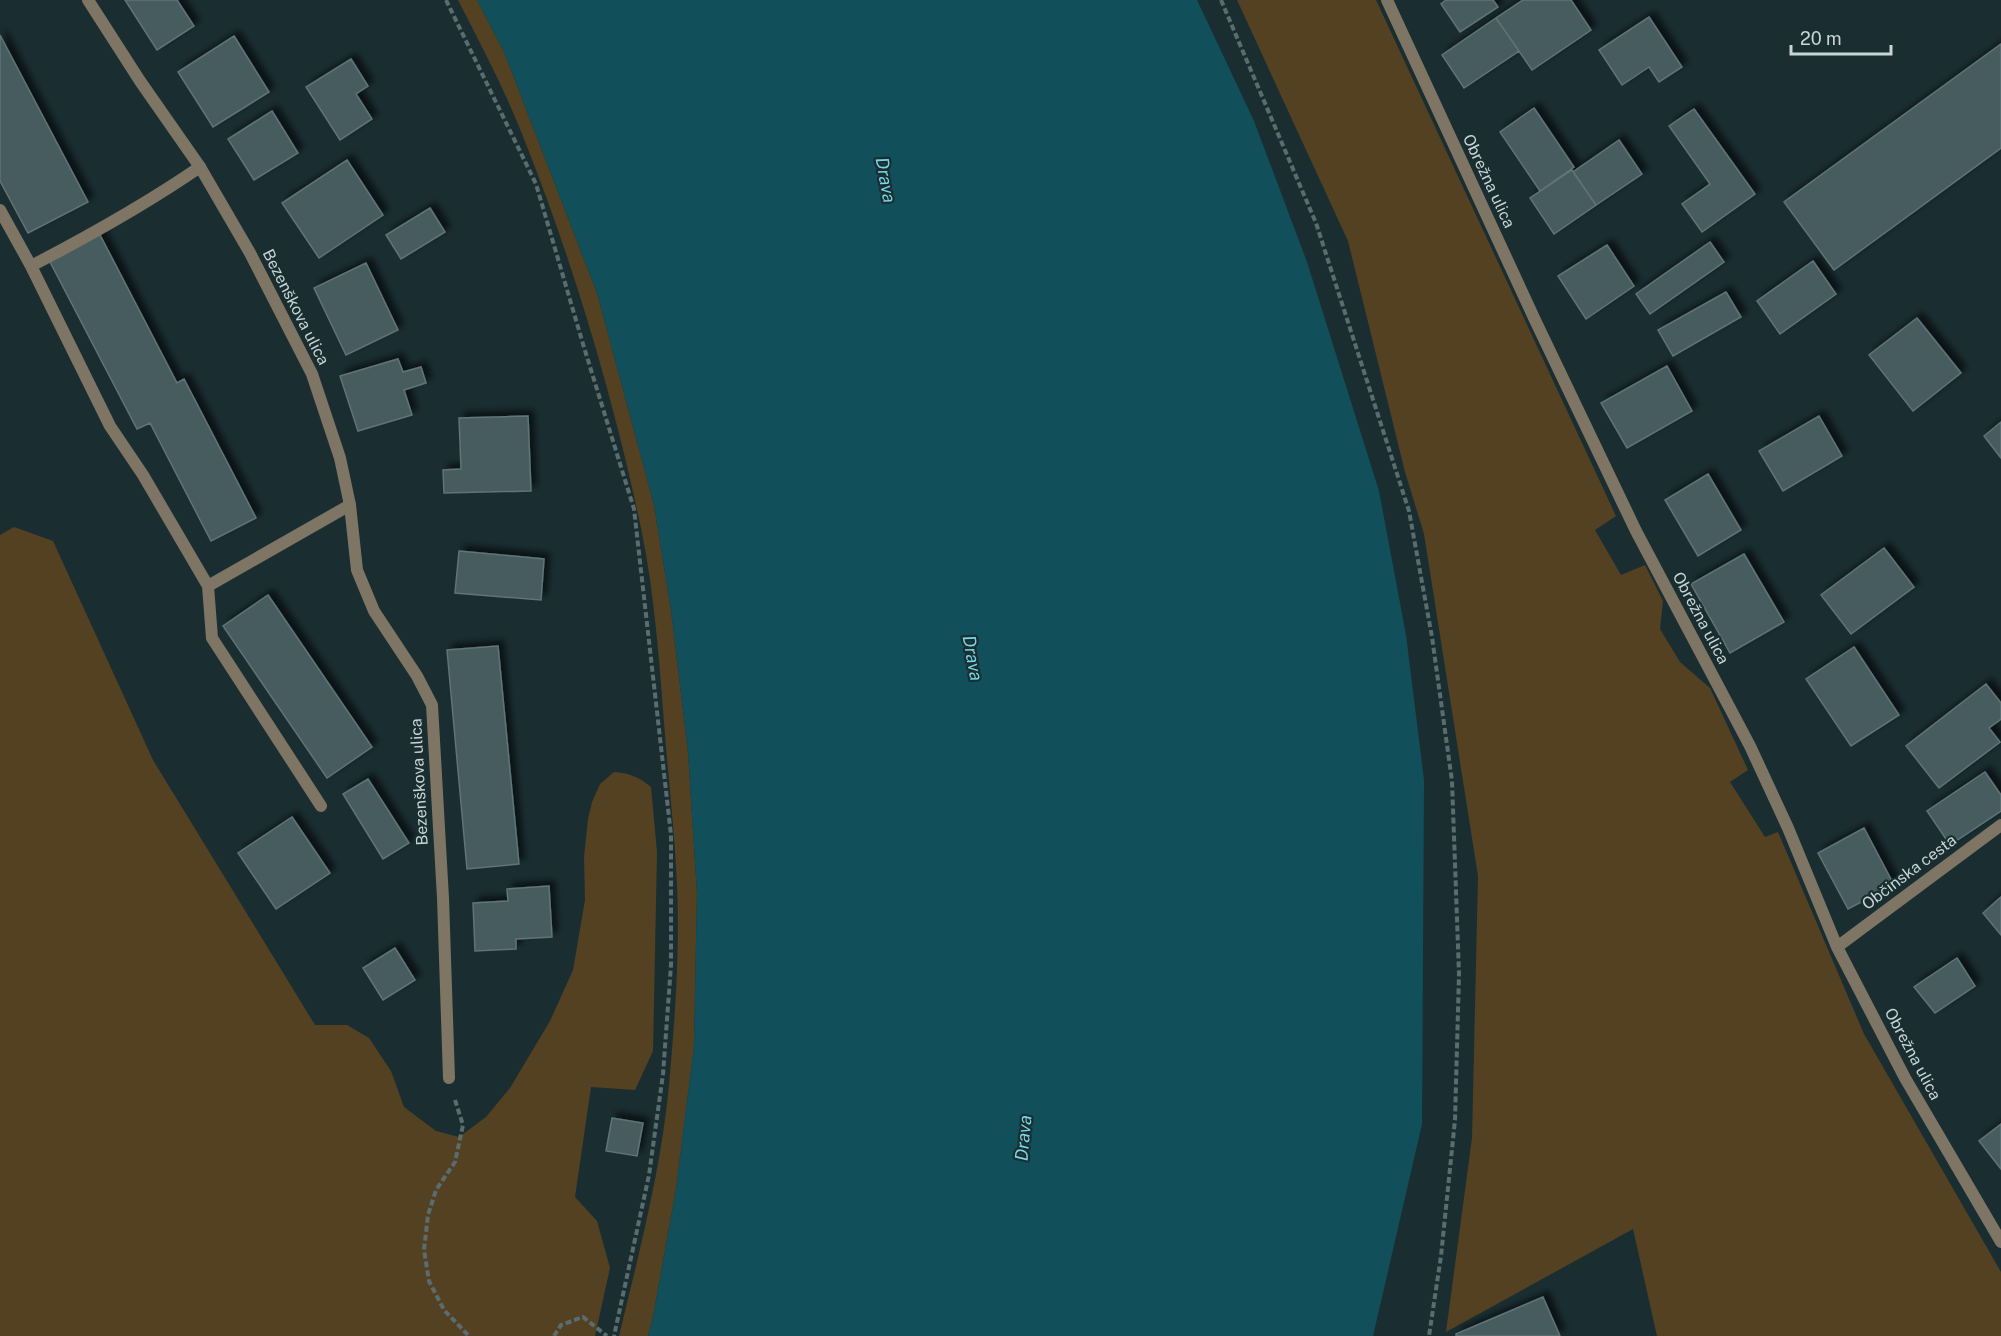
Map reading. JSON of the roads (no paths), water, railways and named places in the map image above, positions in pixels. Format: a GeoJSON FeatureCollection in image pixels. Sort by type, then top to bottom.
{"type":"FeatureCollection","features":[{"type":"Feature","properties":{"kind":"street","name":"Bezenškova ulica"},"geometry":{"type":"LineString","coordinates":[[88,0],[140,81],[200,167],[250,253],[312,374],[340,458],[350,505],[357,570],[374,611],[417,676],[432,705],[443,897],[449,1078]]}},
{"type":"Feature","properties":{"kind":"street","name":"Obrežna ulica"},"geometry":{"type":"LineString","coordinates":[[1387,0],[1540,331],[1636,531],[1750,746],[1788,828],[1837,947],[1905,1078],[2001,1242]]}},
{"type":"Feature","properties":{"kind":"street"},"geometry":{"type":"LineString","coordinates":[[31,266],[101,230],[162,194],[200,167]]}},
{"type":"Feature","properties":{"kind":"street"},"geometry":{"type":"LineString","coordinates":[[0,210],[31,266],[110,426],[143,475],[208,586],[213,638],[321,806]]}},
{"type":"Feature","properties":{"kind":"street"},"geometry":{"type":"LineString","coordinates":[[208,586],[350,505]]}},
{"type":"Feature","properties":{"kind":"street","name":"Občinska cesta"},"geometry":{"type":"LineString","coordinates":[[1837,947],[2001,825]]}},
{"type":"Feature","properties":{"kind":"water","name":"Drava"},"geometry":{"type":"Polygon","coordinates":[[[477,0],[1197,0],[1254,121],[1307,262],[1379,491],[1406,635],[1424,780],[1422,1124],[1373,1336],[648,1336],[676,1189],[694,1046],[697,893],[688,752],[671,610],[654,505],[597,293],[504,52],[477,0]]]}}]}
